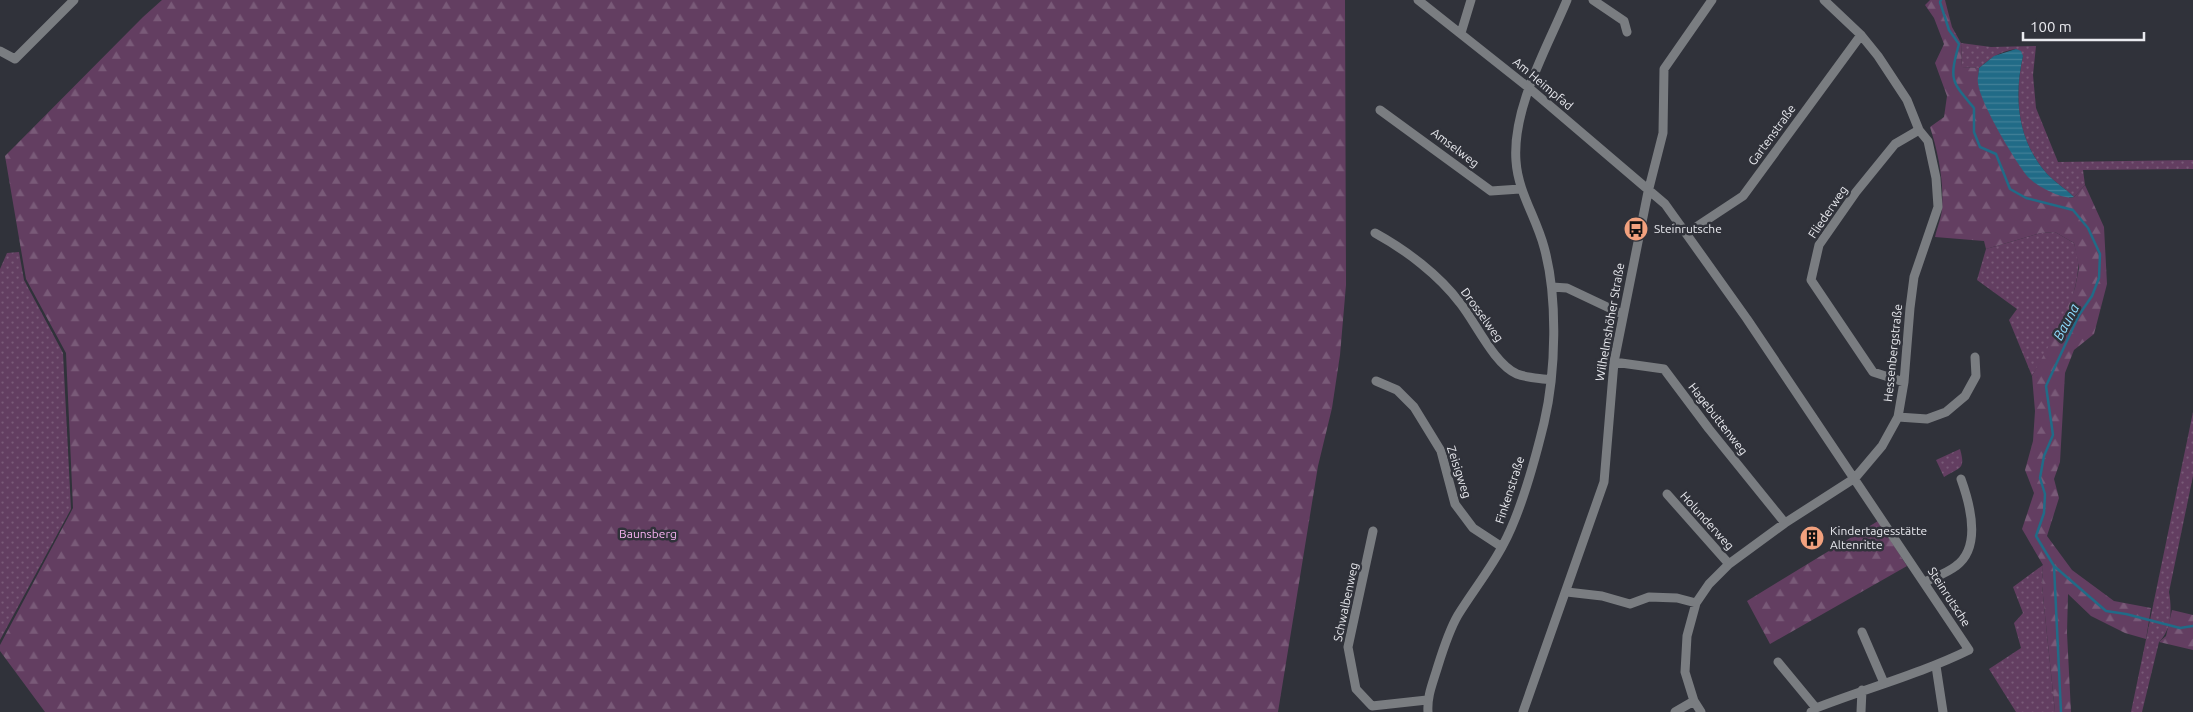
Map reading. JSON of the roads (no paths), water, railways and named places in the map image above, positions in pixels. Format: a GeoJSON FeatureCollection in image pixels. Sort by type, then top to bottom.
{"type":"FeatureCollection","features":[{"type":"Feature","properties":{"kind":"street"},"geometry":{"type":"LineString","coordinates":[[0,51],[15,59],[74,0]]}},
{"type":"Feature","properties":{"kind":"street","name":"Am Heimpfad"},"geometry":{"type":"LineString","coordinates":[[1418,0],[1461,32],[1529,88],[1648,192]]}},
{"type":"Feature","properties":{"kind":"street"},"geometry":{"type":"LineString","coordinates":[[1461,32],[1471,0]]}},
{"type":"Feature","properties":{"kind":"street","name":"Finkenstraße"},"geometry":{"type":"LineString","coordinates":[[1428,712],[1427,700],[1457,618],[1502,547],[1515,521],[1544,423],[1551,380],[1552,287],[1544,246],[1520,189],[1516,161],[1516,136],[1529,88],[1567,0]]}},
{"type":"Feature","properties":{"kind":"street"},"geometry":{"type":"LineString","coordinates":[[1593,0],[1624,21],[1627,32]]}},
{"type":"Feature","properties":{"kind":"street","name":"Wilhelmshöher Straße"},"geometry":{"type":"LineString","coordinates":[[1523,712],[1567,592],[1604,482],[1614,362],[1622,314],[1648,192],[1663,133],[1664,70],[1712,0]]}},
{"type":"Feature","properties":{"kind":"street","name":"Hessenbergstraße"},"geometry":{"type":"LineString","coordinates":[[1701,712],[1694,701],[1685,672],[1687,636],[1696,603],[1709,584],[1729,564],[1785,523],[1855,478],[1882,446],[1898,417],[1904,382],[1914,277],[1938,207],[1936,178],[1928,141],[1919,130],[1907,100],[1893,77],[1861,35],[1824,0]]}},
{"type":"Feature","properties":{"kind":"street","name":"Gartenstraße"},"geometry":{"type":"LineString","coordinates":[[1687,233],[1743,196],[1861,35]]}},
{"type":"Feature","properties":{"kind":"street","name":"Amselweg"},"geometry":{"type":"LineString","coordinates":[[1380,110],[1491,191],[1520,189]]}},
{"type":"Feature","properties":{"kind":"street","name":"Fliederweg"},"geometry":{"type":"LineString","coordinates":[[1904,382],[1873,372],[1811,280],[1819,244],[1856,192],[1895,144],[1919,130]]}},
{"type":"Feature","properties":{"kind":"street","name":"Steinrutsche"},"geometry":{"type":"LineString","coordinates":[[1648,192],[1665,204],[1687,233],[1855,478],[1969,650],[1936,666]]}},
{"type":"Feature","properties":{"kind":"street","name":"Drosselweg"},"geometry":{"type":"LineString","coordinates":[[1375,233],[1396,245],[1436,277],[1460,302],[1501,362],[1517,374],[1551,380]]}},
{"type":"Feature","properties":{"kind":"street"},"geometry":{"type":"LineString","coordinates":[[1552,287],[1567,288],[1622,314]]}},
{"type":"Feature","properties":{"kind":"street"},"geometry":{"type":"LineString","coordinates":[[1898,417],[1927,419],[1946,412],[1965,396],[1976,376],[1975,357]]}},
{"type":"Feature","properties":{"kind":"street","name":"Hagebuttenweg"},"geometry":{"type":"LineString","coordinates":[[1614,362],[1664,369],[1708,429],[1785,523]]}},
{"type":"Feature","properties":{"kind":"street","name":"Zeisigweg"},"geometry":{"type":"LineString","coordinates":[[1376,382],[1397,390],[1414,407],[1441,451],[1455,504],[1473,528],[1502,547]]}},
{"type":"Feature","properties":{"kind":"street"},"geometry":{"type":"LineString","coordinates":[[1925,582],[1956,566],[1964,557],[1969,546],[1972,532],[1968,498],[1961,479]]}},
{"type":"Feature","properties":{"kind":"street","name":"Holunderweg"},"geometry":{"type":"LineString","coordinates":[[1667,494],[1729,564]]}},
{"type":"Feature","properties":{"kind":"street","name":"Schwalbenweg"},"geometry":{"type":"LineString","coordinates":[[1373,531],[1348,647],[1356,689],[1370,709],[1427,700]]}},
{"type":"Feature","properties":{"kind":"street"},"geometry":{"type":"LineString","coordinates":[[1567,592],[1602,596],[1630,604],[1649,597],[1677,598],[1696,603]]}},
{"type":"Feature","properties":{"kind":"street"},"geometry":{"type":"LineString","coordinates":[[1862,632],[1884,683]]}},
{"type":"Feature","properties":{"kind":"street"},"geometry":{"type":"LineString","coordinates":[[1778,662],[1814,710],[1862,690],[1936,666],[1943,712]]}},
{"type":"Feature","properties":{"kind":"street"},"geometry":{"type":"LineString","coordinates":[[1861,712],[1862,690]]}},
{"type":"Feature","properties":{"kind":"street"},"geometry":{"type":"LineString","coordinates":[[1675,712],[1694,701]]}},
{"type":"Feature","properties":{"kind":"water"},"geometry":{"type":"Polygon","coordinates":[[[2016,49],[2021,51],[2023,56],[2020,71],[2019,101],[2023,129],[2028,143],[2034,156],[2047,173],[2074,197],[2050,192],[2029,178],[1999,132],[1980,92],[1978,81],[1979,68],[1994,56],[2016,49]]]}},
{"type":"Feature","properties":{"kind":"waterway","name":"Bauna"},"geometry":{"type":"LineString","coordinates":[[1941,0],[1949,30],[1959,44],[1954,65],[1954,79],[1961,92],[1974,108],[1974,132],[1980,147],[1996,154],[2010,189],[2026,198],[2073,210],[2088,228],[2100,254],[2099,278],[2092,296],[2079,315],[2046,386],[2053,435],[2044,456],[2040,478],[2045,494],[2044,513],[2036,536],[2054,566],[2106,611],[2126,614],[2180,628],[2193,626]]}},
{"type":"Feature","properties":{"kind":"waterway"},"geometry":{"type":"LineString","coordinates":[[2054,566],[2061,712]]}},
{"type":"Feature","properties":{"kind":"place","name":"Steinrutsche"},"geometry":{"type":"Point","coordinates":[1636,229]}},
{"type":"Feature","properties":{"kind":"place","name":"Kindertagesstätte Altenritte"},"geometry":{"type":"Point","coordinates":[1812,538]}},
{"type":"Feature","properties":{"kind":"park label","name":"Baunsberg"},"geometry":{"type":"Point","coordinates":[648,534]}}]}
